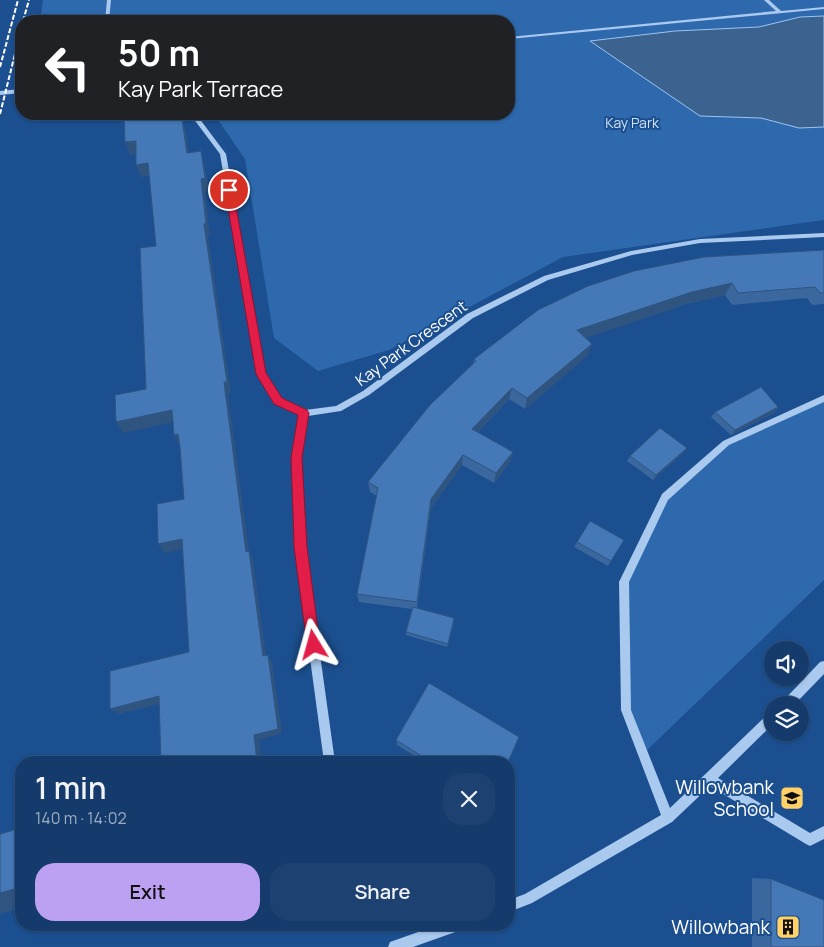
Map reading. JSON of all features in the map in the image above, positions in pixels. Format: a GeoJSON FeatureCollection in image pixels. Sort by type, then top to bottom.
{"type":"FeatureCollection","features":[{"type":"Feature","properties":{"kind":"street"},"geometry":{"type":"LineString","coordinates":[[108,15],[109,0]]}},
{"type":"Feature","properties":{"kind":"street"},"geometry":{"type":"LineString","coordinates":[[766,0],[779,11]]}},
{"type":"Feature","properties":{"kind":"street"},"geometry":{"type":"LineString","coordinates":[[515,37],[824,8]]}},
{"type":"Feature","properties":{"kind":"street"},"geometry":{"type":"LineString","coordinates":[[0,94],[15,92]]}},
{"type":"Feature","properties":{"kind":"street"},"geometry":{"type":"LineString","coordinates":[[198,120],[223,154],[261,374],[278,401],[304,413],[296,458],[300,547],[329,756]]}},
{"type":"Feature","properties":{"kind":"street","name":"Kay Park Crescent"},"geometry":{"type":"LineString","coordinates":[[304,413],[338,409],[366,393],[470,316],[546,278],[631,253],[700,241],[824,235]]}},
{"type":"Feature","properties":{"kind":"street"},"geometry":{"type":"LineString","coordinates":[[668,818],[626,710],[624,582],[665,497],[726,443],[824,398]]}},
{"type":"Feature","properties":{"kind":"street"},"geometry":{"type":"LineString","coordinates":[[796,696],[824,666]]}},
{"type":"Feature","properties":{"kind":"street"},"geometry":{"type":"LineString","coordinates":[[515,904],[528,899],[668,818],[764,726]]}},
{"type":"Feature","properties":{"kind":"street"},"geometry":{"type":"LineString","coordinates":[[709,779],[810,840],[824,832]]}},
{"type":"Feature","properties":{"kind":"street"},"geometry":{"type":"LineString","coordinates":[[395,947],[439,931]]}},
{"type":"Feature","properties":{"kind":"green space","name":"Kay Park"},"geometry":{"type":"Polygon","coordinates":[[[43,0],[824,0],[824,220],[563,257],[389,350],[318,371],[274,338],[245,159],[218,120],[515,120],[515,15],[41,15],[43,0]]]}},
{"type":"Feature","properties":{"kind":"green space"},"geometry":{"type":"Polygon","coordinates":[[[824,398],[824,580],[643,754],[626,710],[624,582],[665,497],[726,443],[824,398]]]}},
{"type":"Feature","properties":{"kind":"shaded area"},"geometry":{"type":"Polygon","coordinates":[[[824,16],[824,127],[799,128],[761,118],[700,116],[590,41],[675,31],[759,27],[800,17],[824,16]]]}},
{"type":"Feature","properties":{"kind":"building"},"geometry":{"type":"Polygon","coordinates":[[[124,120],[182,120],[187,153],[201,151],[205,178],[201,179],[206,223],[204,224],[227,382],[224,382],[246,552],[249,551],[263,656],[268,655],[278,729],[254,735],[256,756],[161,756],[159,696],[110,709],[110,671],[189,652],[182,539],[158,544],[157,504],[184,499],[180,447],[178,434],[174,435],[172,410],[116,422],[115,395],[146,389],[140,248],[156,246],[148,163],[136,165],[136,141],[125,142],[124,120]]]}},
{"type":"Feature","properties":{"kind":"building"},"geometry":{"type":"Polygon","coordinates":[[[824,250],[824,293],[820,293],[815,287],[738,293],[732,283],[692,292],[577,330],[592,344],[527,398],[512,388],[472,429],[513,452],[496,473],[463,455],[431,499],[417,602],[357,594],[378,488],[368,482],[430,405],[476,361],[474,359],[538,310],[588,286],[634,271],[704,257],[824,250]]]}},
{"type":"Feature","properties":{"kind":"building"},"geometry":{"type":"Polygon","coordinates":[[[761,387],[778,407],[735,430],[715,412],[761,387]]]}},
{"type":"Feature","properties":{"kind":"building"},"geometry":{"type":"Polygon","coordinates":[[[660,428],[687,448],[656,475],[630,456],[660,428]]]}},
{"type":"Feature","properties":{"kind":"building"},"geometry":{"type":"Polygon","coordinates":[[[590,521],[624,540],[611,561],[577,542],[590,521]]]}},
{"type":"Feature","properties":{"kind":"building"},"geometry":{"type":"Polygon","coordinates":[[[413,607],[454,618],[448,644],[406,632],[413,607]]]}},
{"type":"Feature","properties":{"kind":"building"},"geometry":{"type":"Polygon","coordinates":[[[429,683],[519,737],[511,756],[421,756],[396,740],[429,683]]]}},
{"type":"Feature","properties":{"kind":"building"},"geometry":{"type":"Polygon","coordinates":[[[15,830],[15,889],[0,893],[0,834],[15,830]]]}},
{"type":"Feature","properties":{"kind":"building","name":"Willowbank"},"geometry":{"type":"Polygon","coordinates":[[[771,879],[824,900],[824,947],[771,947],[771,879]]]}},
{"type":"Feature","properties":{"kind":"railway"},"geometry":{"type":"LineString","coordinates":[[0,67],[18,0]]}},
{"type":"Feature","properties":{"kind":"railway"},"geometry":{"type":"LineString","coordinates":[[25,15],[29,0]]}},
{"type":"Feature","properties":{"kind":"railway"},"geometry":{"type":"LineString","coordinates":[[0,114],[15,54]]}},
{"type":"Feature","properties":{"kind":"place","name":"Willowbank School"},"geometry":{"type":"Point","coordinates":[792,798]}},
{"type":"Feature","properties":{"kind":"place","name":"Willowbank"},"geometry":{"type":"Point","coordinates":[788,927]}},
{"type":"Feature","properties":{"kind":"route"},"geometry":{"type":"LineString","coordinates":[[229,190],[261,374],[278,401],[304,413],[296,458],[300,547],[314,645]]}}]}
